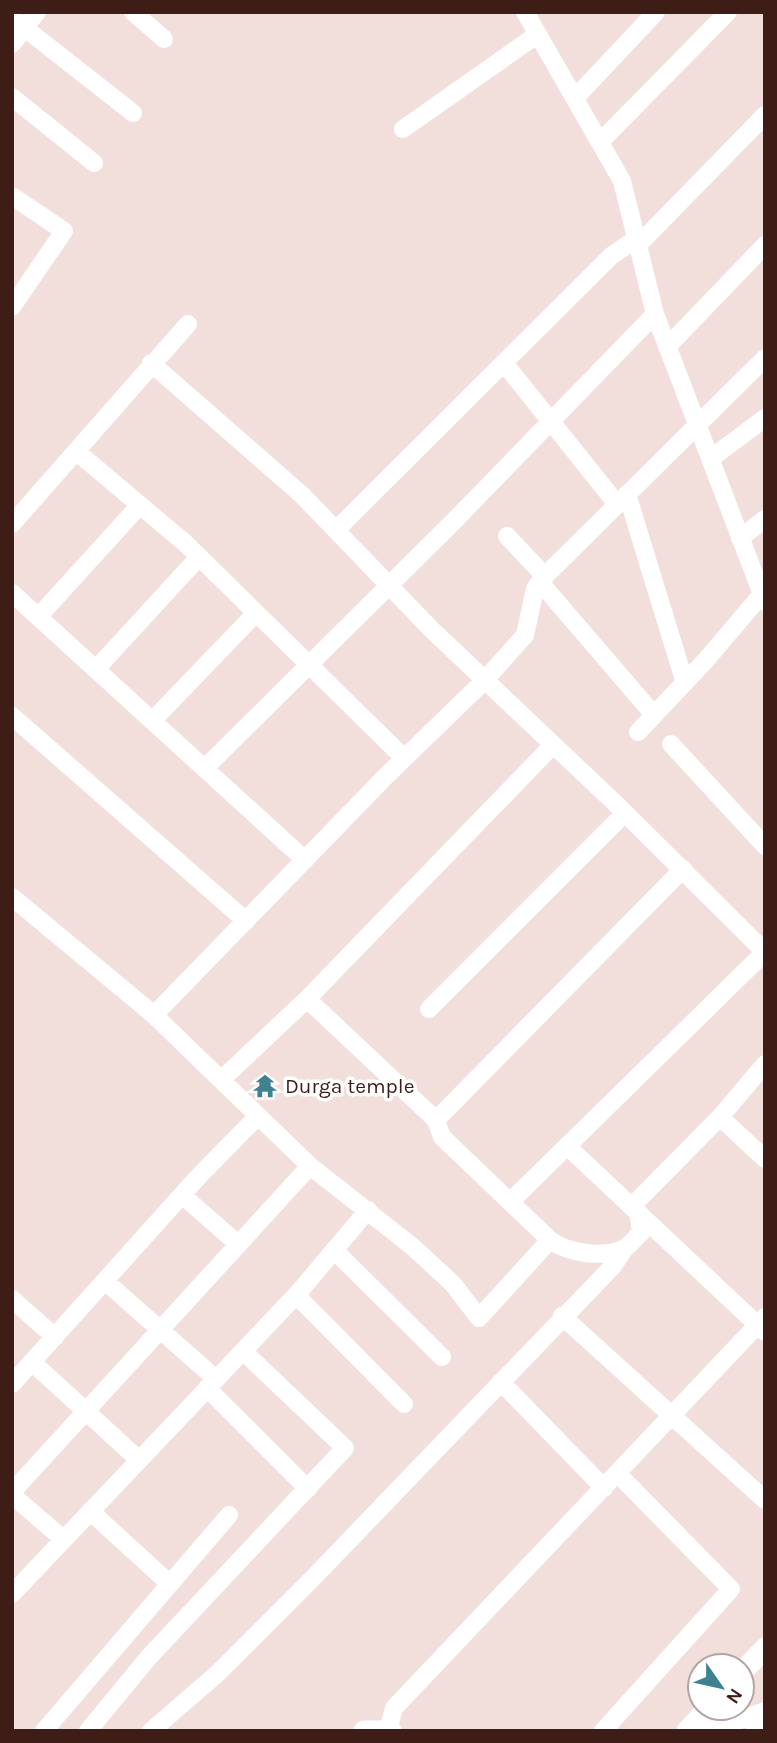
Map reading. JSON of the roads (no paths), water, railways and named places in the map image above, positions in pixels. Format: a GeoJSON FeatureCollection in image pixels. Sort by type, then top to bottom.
{"type":"FeatureCollection","features":[{"type":"Feature","properties":{"kind":"main road"},"geometry":{"type":"LineString","coordinates":[[364,1731],[389,1730]]}},
{"type":"Feature","properties":{"kind":"street"},"geometry":{"type":"LineString","coordinates":[[12,44],[18,23],[37,12]]}},
{"type":"Feature","properties":{"kind":"street"},"geometry":{"type":"LineString","coordinates":[[133,12],[164,39]]}},
{"type":"Feature","properties":{"kind":"street"},"geometry":{"type":"LineString","coordinates":[[575,98],[656,12]]}},
{"type":"Feature","properties":{"kind":"street"},"geometry":{"type":"LineString","coordinates":[[600,142],[728,12]]}},
{"type":"Feature","properties":{"kind":"street"},"geometry":{"type":"LineString","coordinates":[[528,14],[622,181],[655,314],[763,598],[638,732]]}},
{"type":"Feature","properties":{"kind":"street"},"geometry":{"type":"LineString","coordinates":[[18,23],[133,113]]}},
{"type":"Feature","properties":{"kind":"street"},"geometry":{"type":"LineString","coordinates":[[404,129],[538,34]]}},
{"type":"Feature","properties":{"kind":"street"},"geometry":{"type":"LineString","coordinates":[[12,97],[94,163]]}},
{"type":"Feature","properties":{"kind":"street"},"geometry":{"type":"LineString","coordinates":[[336,530],[611,256],[637,242],[765,115]]}},
{"type":"Feature","properties":{"kind":"street"},"geometry":{"type":"LineString","coordinates":[[12,196],[64,231],[12,307]]}},
{"type":"Feature","properties":{"kind":"street"},"geometry":{"type":"LineString","coordinates":[[667,347],[765,245]]}},
{"type":"Feature","properties":{"kind":"street"},"geometry":{"type":"LineString","coordinates":[[205,768],[390,585],[655,314]]}},
{"type":"Feature","properties":{"kind":"street"},"geometry":{"type":"LineString","coordinates":[[12,524],[188,324]]}},
{"type":"Feature","properties":{"kind":"street"},"geometry":{"type":"LineString","coordinates":[[153,1014],[404,758],[485,680],[525,635],[535,589],[542,579],[765,358]]}},
{"type":"Feature","properties":{"kind":"street"},"geometry":{"type":"LineString","coordinates":[[151,363],[264,461],[336,530],[432,630],[683,869],[765,952],[510,1202]]}},
{"type":"Feature","properties":{"kind":"street"},"geometry":{"type":"LineString","coordinates":[[504,363],[549,422],[622,499],[685,682]]}},
{"type":"Feature","properties":{"kind":"street"},"geometry":{"type":"LineString","coordinates":[[710,459],[765,418]]}},
{"type":"Feature","properties":{"kind":"street"},"geometry":{"type":"LineString","coordinates":[[77,452],[199,557],[404,758]]}},
{"type":"Feature","properties":{"kind":"street"},"geometry":{"type":"LineString","coordinates":[[39,617],[140,505]]}},
{"type":"Feature","properties":{"kind":"street"},"geometry":{"type":"LineString","coordinates":[[740,538],[765,519]]}},
{"type":"Feature","properties":{"kind":"street"},"geometry":{"type":"LineString","coordinates":[[507,536],[540,571],[545,588],[654,715]]}},
{"type":"Feature","properties":{"kind":"street"},"geometry":{"type":"LineString","coordinates":[[97,668],[199,557]]}},
{"type":"Feature","properties":{"kind":"street"},"geometry":{"type":"LineString","coordinates":[[12,593],[154,719],[305,860]]}},
{"type":"Feature","properties":{"kind":"street"},"geometry":{"type":"LineString","coordinates":[[154,719],[255,614]]}},
{"type":"Feature","properties":{"kind":"street"},"geometry":{"type":"LineString","coordinates":[[12,716],[246,921]]}},
{"type":"Feature","properties":{"kind":"street"},"geometry":{"type":"LineString","coordinates":[[671,744],[765,846]]}},
{"type":"Feature","properties":{"kind":"street"},"geometry":{"type":"LineString","coordinates":[[221,1080],[307,999],[553,745]]}},
{"type":"Feature","properties":{"kind":"street"},"geometry":{"type":"LineString","coordinates":[[429,1009],[625,813]]}},
{"type":"Feature","properties":{"kind":"street"},"geometry":{"type":"LineString","coordinates":[[436,1120],[683,869]]}},
{"type":"Feature","properties":{"kind":"street"},"geometry":{"type":"LineString","coordinates":[[12,897],[153,1014],[310,1166],[368,1210],[453,1284],[479,1318],[550,1240]]}},
{"type":"Feature","properties":{"kind":"street"},"geometry":{"type":"LineString","coordinates":[[307,999],[436,1120],[442,1137],[550,1240],[557,1245],[592,1254],[625,1248]]}},
{"type":"Feature","properties":{"kind":"street"},"geometry":{"type":"LineString","coordinates":[[635,1208],[765,1065]]}},
{"type":"Feature","properties":{"kind":"street"},"geometry":{"type":"LineString","coordinates":[[12,1384],[182,1195],[257,1117]]}},
{"type":"Feature","properties":{"kind":"street"},"geometry":{"type":"LineString","coordinates":[[720,1117],[765,1159]]}},
{"type":"Feature","properties":{"kind":"street"},"geometry":{"type":"LineString","coordinates":[[389,1730],[394,1709],[672,1415],[762,1325],[567,1146]]}},
{"type":"Feature","properties":{"kind":"street"},"geometry":{"type":"LineString","coordinates":[[63,1539],[12,1493],[310,1166]]}},
{"type":"Feature","properties":{"kind":"street"},"geometry":{"type":"LineString","coordinates":[[182,1195],[238,1244]]}},
{"type":"Feature","properties":{"kind":"street"},"geometry":{"type":"LineString","coordinates":[[151,1731],[209,1681],[284,1607],[613,1266],[625,1248],[641,1233],[635,1208]]}},
{"type":"Feature","properties":{"kind":"street"},"geometry":{"type":"LineString","coordinates":[[12,1594],[296,1295],[368,1210]]}},
{"type":"Feature","properties":{"kind":"street"},"geometry":{"type":"LineString","coordinates":[[334,1251],[442,1357]]}},
{"type":"Feature","properties":{"kind":"street"},"geometry":{"type":"LineString","coordinates":[[106,1282],[161,1329],[308,1489]]}},
{"type":"Feature","properties":{"kind":"street"},"geometry":{"type":"LineString","coordinates":[[296,1295],[404,1404]]}},
{"type":"Feature","properties":{"kind":"street"},"geometry":{"type":"LineString","coordinates":[[12,1299],[55,1338]]}},
{"type":"Feature","properties":{"kind":"street"},"geometry":{"type":"LineString","coordinates":[[562,1316],[765,1500]]}},
{"type":"Feature","properties":{"kind":"street"},"geometry":{"type":"LineString","coordinates":[[88,1731],[148,1658],[345,1448],[243,1351]]}},
{"type":"Feature","properties":{"kind":"street"},"geometry":{"type":"LineString","coordinates":[[32,1362],[139,1460]]}},
{"type":"Feature","properties":{"kind":"street"},"geometry":{"type":"LineString","coordinates":[[501,1382],[604,1488]]}},
{"type":"Feature","properties":{"kind":"street"},"geometry":{"type":"LineString","coordinates":[[603,1731],[731,1589],[617,1473]]}},
{"type":"Feature","properties":{"kind":"street"},"geometry":{"type":"LineString","coordinates":[[90,1511],[170,1584]]}},
{"type":"Feature","properties":{"kind":"street"},"geometry":{"type":"LineString","coordinates":[[44,1731],[229,1515]]}},
{"type":"Feature","properties":{"kind":"street"},"geometry":{"type":"LineString","coordinates":[[756,1714],[761,1731]]}},
{"type":"Feature","properties":{"kind":"street"},"geometry":{"type":"LineString","coordinates":[[709,1731],[734,1722]]}},
{"type":"Feature","properties":{"kind":"place","name":"Durga temple"},"geometry":{"type":"Point","coordinates":[265,1086]}}]}
